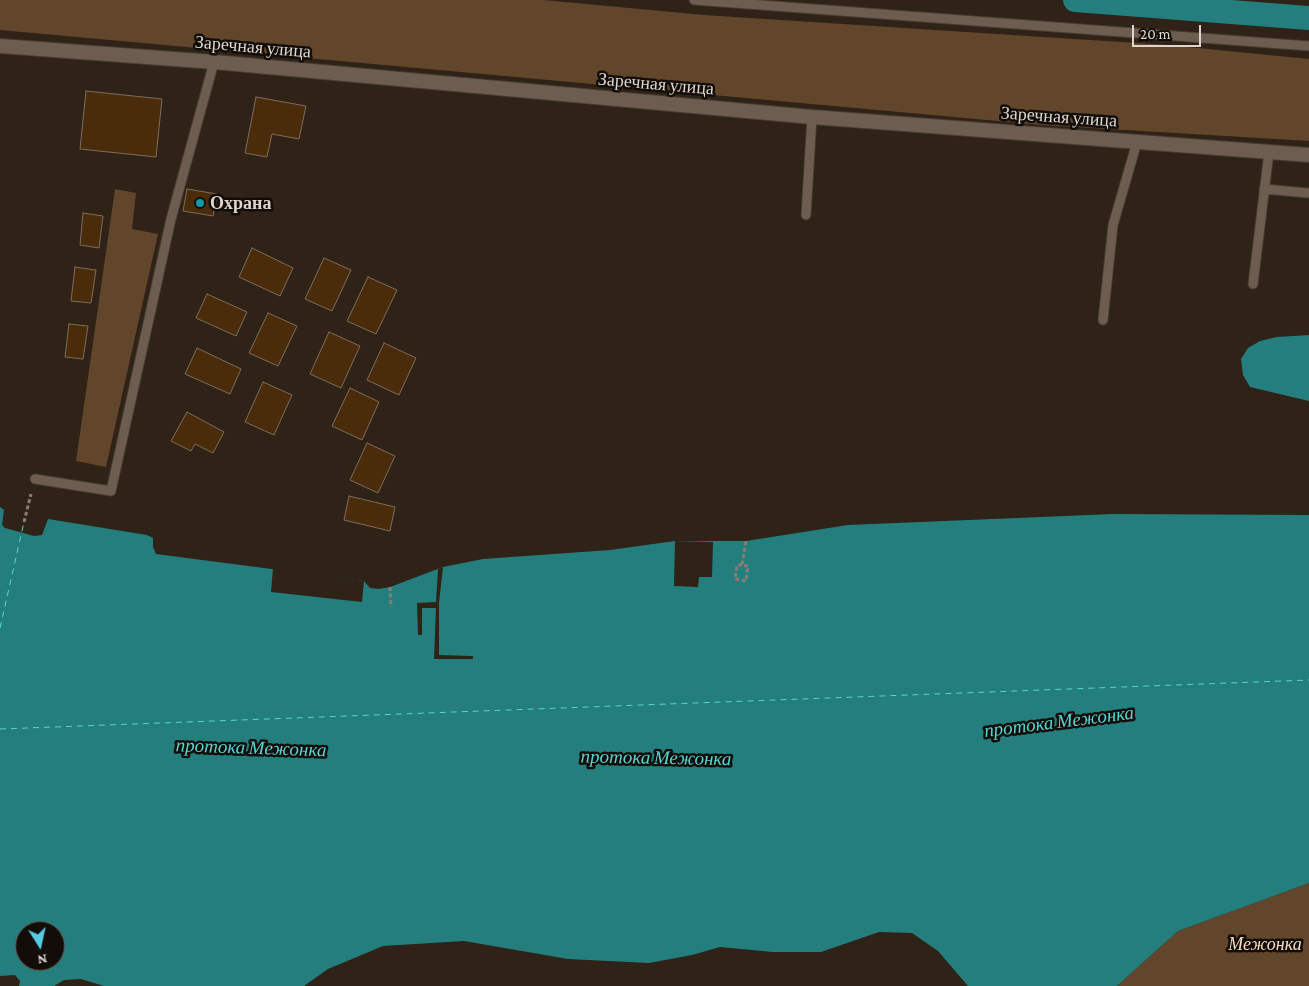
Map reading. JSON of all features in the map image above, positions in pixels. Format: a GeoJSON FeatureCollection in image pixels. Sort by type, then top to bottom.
{"type":"FeatureCollection","features":[{"type":"Feature","properties":{"kind":"street","name":"Заречная улица"},"geometry":{"type":"LineString","coordinates":[[0,46],[214,62],[812,118],[1309,155]]}},
{"type":"Feature","properties":{"kind":"lane"},"geometry":{"type":"LineString","coordinates":[[694,0],[1309,46]]}},
{"type":"Feature","properties":{"kind":"lane"},"geometry":{"type":"LineString","coordinates":[[35,479],[110,491],[171,219],[214,62]]}},
{"type":"Feature","properties":{"kind":"lane"},"geometry":{"type":"LineString","coordinates":[[806,215],[812,118]]}},
{"type":"Feature","properties":{"kind":"lane"},"geometry":{"type":"LineString","coordinates":[[1103,320],[1113,225],[1137,142]]}},
{"type":"Feature","properties":{"kind":"lane"},"geometry":{"type":"LineString","coordinates":[[1254,284],[1269,152]]}},
{"type":"Feature","properties":{"kind":"lane"},"geometry":{"type":"LineString","coordinates":[[1264,189],[1308,193]]}},
{"type":"Feature","properties":{"kind":"path"},"geometry":{"type":"LineString","coordinates":[[24,522],[35,479]]}},
{"type":"Feature","properties":{"kind":"path"},"geometry":{"type":"LineString","coordinates":[[742,565],[746,540]]}},
{"type":"Feature","properties":{"kind":"path"},"geometry":{"type":"LineString","coordinates":[[738,565],[742,565],[748,566],[746,581],[735,579],[738,565]]}},
{"type":"Feature","properties":{"kind":"path"},"geometry":{"type":"LineString","coordinates":[[390,587],[391,607]]}},
{"type":"Feature","properties":{"kind":"green space"},"geometry":{"type":"Polygon","coordinates":[[[0,0],[543,0],[704,15],[1167,45],[1309,59],[1309,141],[1042,125],[0,30],[0,0]]]}},
{"type":"Feature","properties":{"kind":"green space"},"geometry":{"type":"Polygon","coordinates":[[[115,189],[136,193],[132,229],[158,234],[106,467],[76,461],[115,189]]]}},
{"type":"Feature","properties":{"kind":"green space","name":"Межонка"},"geometry":{"type":"Polygon","coordinates":[[[1309,883],[1309,986],[1117,986],[1178,931],[1309,883]]]}},
{"type":"Feature","properties":{"kind":"water"},"geometry":{"type":"Polygon","coordinates":[[[1309,335],[1309,401],[1250,387],[1243,375],[1241,359],[1248,348],[1260,341],[1277,337],[1309,335]]]}},
{"type":"Feature","properties":{"kind":"water","name":"протока Межонка"},"geometry":{"type":"Polygon","coordinates":[[[0,507],[4,510],[2,525],[5,528],[34,536],[42,535],[48,519],[147,535],[153,538],[153,547],[156,554],[364,581],[370,588],[379,589],[390,587],[443,567],[483,559],[610,550],[675,541],[746,541],[848,525],[1113,514],[1309,515],[1309,883],[1178,931],[1117,986],[968,986],[938,951],[912,933],[879,932],[821,952],[773,952],[720,947],[692,955],[649,963],[568,959],[464,941],[383,946],[328,969],[304,986],[104,986],[81,979],[64,980],[54,986],[19,986],[20,981],[15,975],[0,976],[0,507]]]}},
{"type":"Feature","properties":{"kind":"pier"},"geometry":{"type":"Polygon","coordinates":[[[675,541],[713,542],[712,577],[699,577],[698,587],[674,586],[675,541]]]}},
{"type":"Feature","properties":{"kind":"pier"},"geometry":{"type":"Polygon","coordinates":[[[443,567],[439,603],[439,655],[473,656],[473,659],[434,659],[436,608],[422,608],[422,635],[418,635],[417,603],[436,602],[438,569],[443,567]]]}},
{"type":"Feature","properties":{"kind":"pier"},"geometry":{"type":"Polygon","coordinates":[[[273,568],[364,581],[362,602],[271,592],[273,568]]]}},
{"type":"Feature","properties":{"kind":"building"},"geometry":{"type":"Polygon","coordinates":[[[86,91],[162,99],[156,157],[80,149],[86,91]]]}},
{"type":"Feature","properties":{"kind":"building"},"geometry":{"type":"Polygon","coordinates":[[[256,97],[306,106],[299,139],[272,134],[267,157],[245,153],[256,97]]]}},
{"type":"Feature","properties":{"kind":"building","name":"Охрана"},"geometry":{"type":"Polygon","coordinates":[[[187,189],[217,194],[213,216],[183,211],[187,189]]]}},
{"type":"Feature","properties":{"kind":"building"},"geometry":{"type":"Polygon","coordinates":[[[83,213],[103,216],[99,248],[80,245],[83,213]]]}},
{"type":"Feature","properties":{"kind":"building"},"geometry":{"type":"Polygon","coordinates":[[[252,248],[293,268],[280,296],[239,277],[252,248]]]}},
{"type":"Feature","properties":{"kind":"building"},"geometry":{"type":"Polygon","coordinates":[[[324,258],[351,270],[332,311],[305,299],[324,258]]]}},
{"type":"Feature","properties":{"kind":"building"},"geometry":{"type":"Polygon","coordinates":[[[75,267],[96,270],[91,303],[71,301],[75,267]]]}},
{"type":"Feature","properties":{"kind":"building"},"geometry":{"type":"Polygon","coordinates":[[[368,277],[397,290],[376,334],[347,321],[368,277]]]}},
{"type":"Feature","properties":{"kind":"building"},"geometry":{"type":"Polygon","coordinates":[[[207,294],[247,312],[236,336],[196,318],[207,294]]]}},
{"type":"Feature","properties":{"kind":"building"},"geometry":{"type":"Polygon","coordinates":[[[268,313],[297,326],[278,366],[249,353],[268,313]]]}},
{"type":"Feature","properties":{"kind":"building"},"geometry":{"type":"Polygon","coordinates":[[[69,324],[88,326],[83,359],[65,357],[69,324]]]}},
{"type":"Feature","properties":{"kind":"building"},"geometry":{"type":"Polygon","coordinates":[[[329,332],[360,346],[341,388],[310,374],[329,332]]]}},
{"type":"Feature","properties":{"kind":"building"},"geometry":{"type":"Polygon","coordinates":[[[384,343],[416,358],[399,395],[367,380],[384,343]]]}},
{"type":"Feature","properties":{"kind":"building"},"geometry":{"type":"Polygon","coordinates":[[[197,348],[241,369],[230,394],[185,374],[197,348]]]}},
{"type":"Feature","properties":{"kind":"building"},"geometry":{"type":"Polygon","coordinates":[[[263,382],[292,395],[274,435],[245,422],[263,382]]]}},
{"type":"Feature","properties":{"kind":"building"},"geometry":{"type":"Polygon","coordinates":[[[350,388],[379,402],[362,440],[332,426],[350,388]]]}},
{"type":"Feature","properties":{"kind":"building"},"geometry":{"type":"Polygon","coordinates":[[[187,412],[224,432],[213,453],[195,444],[191,451],[171,441],[187,412]]]}},
{"type":"Feature","properties":{"kind":"building"},"geometry":{"type":"Polygon","coordinates":[[[367,443],[395,456],[378,493],[350,480],[367,443]]]}},
{"type":"Feature","properties":{"kind":"building"},"geometry":{"type":"Polygon","coordinates":[[[349,496],[395,507],[390,531],[344,520],[349,496]]]}},
{"type":"Feature","properties":{"kind":"waterway"},"geometry":{"type":"LineString","coordinates":[[1075,0],[1309,18]]}},
{"type":"Feature","properties":{"kind":"ferry route"},"geometry":{"type":"LineString","coordinates":[[0,628],[24,522]]}},
{"type":"Feature","properties":{"kind":"ferry route"},"geometry":{"type":"LineString","coordinates":[[0,729],[1309,680]]}},
{"type":"Feature","properties":{"kind":"place","name":"Охрана"},"geometry":{"type":"Point","coordinates":[200,203]}}]}
